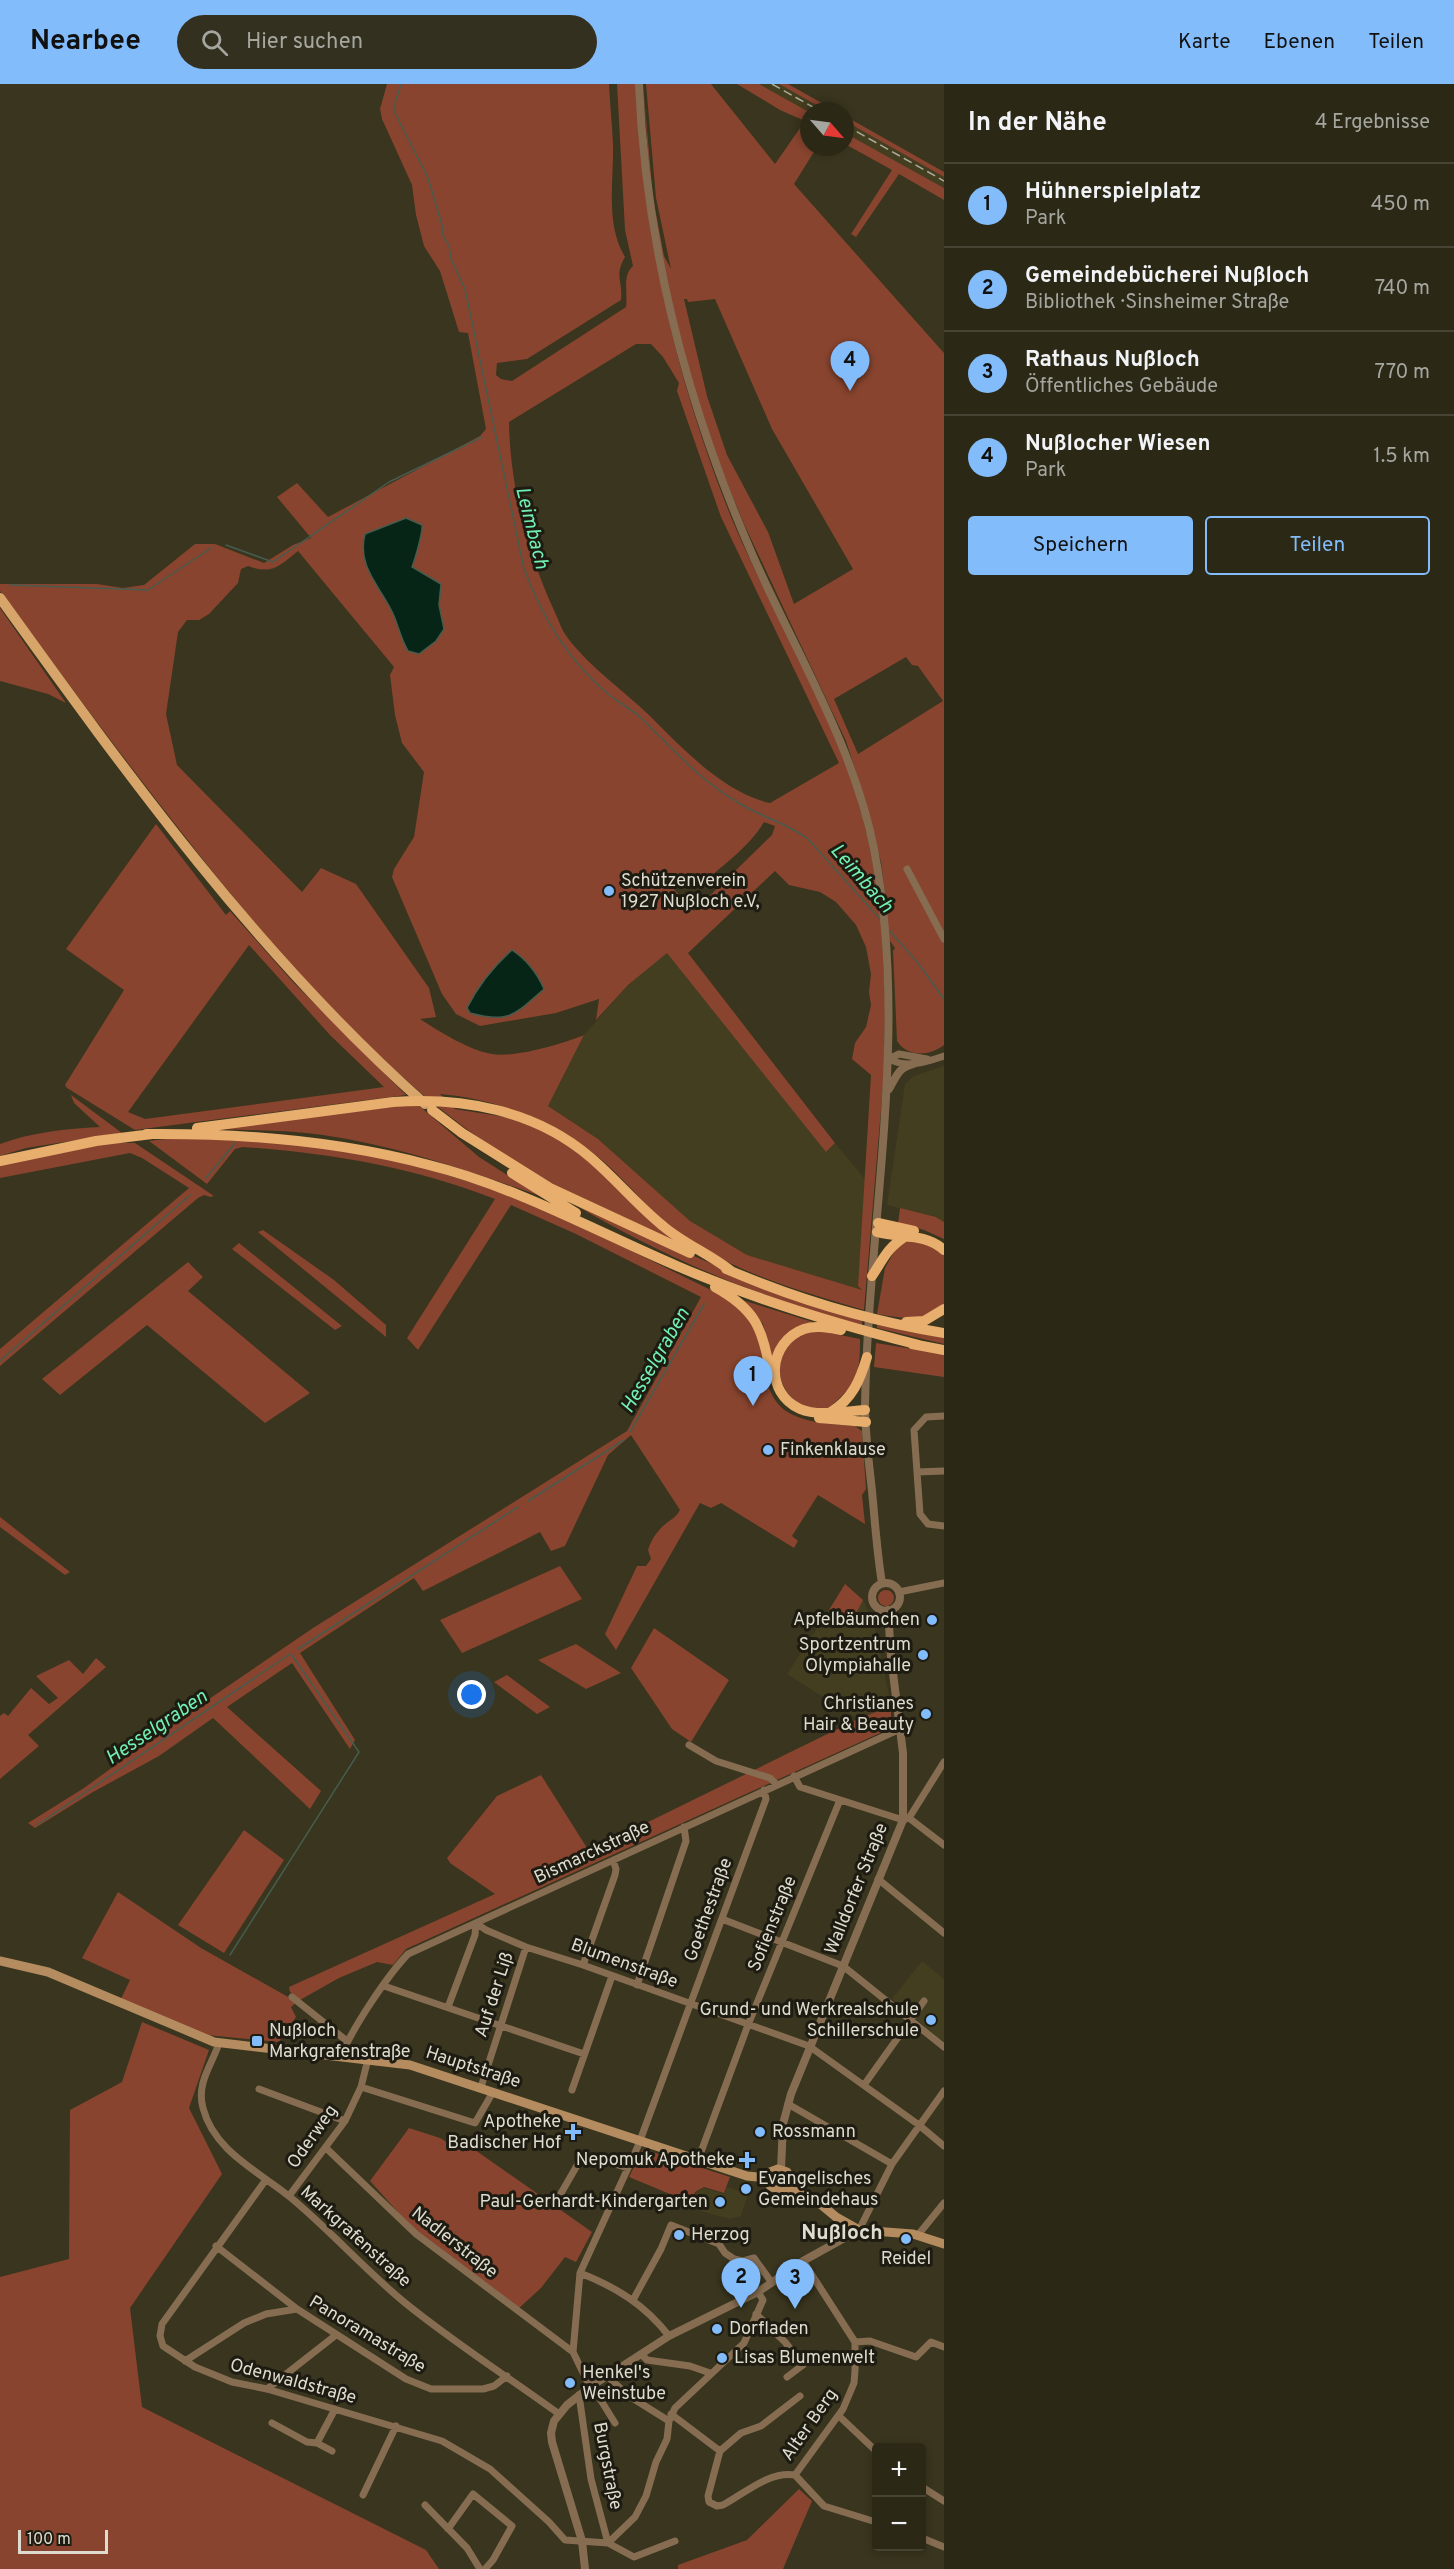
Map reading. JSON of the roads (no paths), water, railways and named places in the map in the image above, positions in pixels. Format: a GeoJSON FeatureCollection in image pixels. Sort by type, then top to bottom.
{"type":"FeatureCollection","features":[{"type":"Feature","properties":{"kind":"highway"},"geometry":{"type":"LineString","coordinates":[[0,1161],[96,1141],[393,1102],[425,1100],[481,1106],[526,1119],[570,1143],[588,1156],[679,1239],[731,1271]]}},
{"type":"Feature","properties":{"kind":"highway"},"geometry":{"type":"LineString","coordinates":[[432,1110],[493,1160],[529,1185],[649,1254]]}},
{"type":"Feature","properties":{"kind":"highway"},"geometry":{"type":"LineString","coordinates":[[432,1110],[462,1133],[550,1188],[731,1271],[809,1300],[886,1323],[944,1333]]}},
{"type":"Feature","properties":{"kind":"highway"},"geometry":{"type":"LineString","coordinates":[[146,1134],[208,1133],[277,1137],[366,1150],[430,1165],[509,1190],[678,1267],[781,1306],[919,1345]]}},
{"type":"Feature","properties":{"kind":"highway"},"geometry":{"type":"LineString","coordinates":[[877,1228],[890,1236],[928,1239],[944,1250]]}},
{"type":"Feature","properties":{"kind":"highway"},"geometry":{"type":"LineString","coordinates":[[877,1228],[929,1235],[944,1245]]}},
{"type":"Feature","properties":{"kind":"highway"},"geometry":{"type":"LineString","coordinates":[[872,1276],[885,1253],[892,1245],[906,1236]]}},
{"type":"Feature","properties":{"kind":"highway"},"geometry":{"type":"LineString","coordinates":[[678,1267],[732,1296],[754,1318],[765,1339],[772,1381],[785,1403],[812,1417],[866,1416]]}},
{"type":"Feature","properties":{"kind":"highway"},"geometry":{"type":"LineString","coordinates":[[886,1323],[924,1321],[944,1309]]}},
{"type":"Feature","properties":{"kind":"highway"},"geometry":{"type":"LineString","coordinates":[[866,1416],[801,1409],[787,1400],[778,1387],[774,1372],[777,1354],[791,1336],[815,1327],[944,1350]]}},
{"type":"Feature","properties":{"kind":"highway"},"geometry":{"type":"LineString","coordinates":[[831,1412],[852,1394],[860,1380],[867,1354]]}},
{"type":"Feature","properties":{"kind":"main road"},"geometry":{"type":"LineString","coordinates":[[0,598],[120,764],[221,893],[344,1028],[432,1110]]}},
{"type":"Feature","properties":{"kind":"main road","name":"Hauptstraße"},"geometry":{"type":"LineString","coordinates":[[0,1961],[48,1972],[191,2034],[219,2043],[410,2065],[747,2176],[768,2178],[769,2185],[774,2189],[781,2190],[786,2187],[819,2202],[836,2217],[859,2230],[918,2235],[944,2244]]}},
{"type":"Feature","properties":{"kind":"main road"},"geometry":{"type":"LineString","coordinates":[[768,2178],[773,2170],[781,2169],[787,2172],[789,2178],[786,2187]]}},
{"type":"Feature","properties":{"kind":"street"},"geometry":{"type":"LineString","coordinates":[[639,84],[651,217],[666,293],[687,379],[700,421],[732,505],[842,742],[868,825],[885,917],[890,1059],[870,1303],[866,1416],[882,1583]]}},
{"type":"Feature","properties":{"kind":"street"},"geometry":{"type":"LineString","coordinates":[[907,869],[944,939]]}},
{"type":"Feature","properties":{"kind":"street"},"geometry":{"type":"LineString","coordinates":[[890,1039],[899,1054]]}},
{"type":"Feature","properties":{"kind":"street"},"geometry":{"type":"LineString","coordinates":[[890,1059],[899,1054],[936,1059]]}},
{"type":"Feature","properties":{"kind":"street"},"geometry":{"type":"LineString","coordinates":[[888,1092],[899,1071],[906,1066],[944,1056]]}},
{"type":"Feature","properties":{"kind":"street"},"geometry":{"type":"LineString","coordinates":[[890,1059],[897,1063],[914,1064]]}},
{"type":"Feature","properties":{"kind":"street"},"geometry":{"type":"LineString","coordinates":[[944,1416],[929,1415],[917,1424],[915,1445],[919,1507],[923,1520],[928,1524],[944,1526]]}},
{"type":"Feature","properties":{"kind":"street"},"geometry":{"type":"LineString","coordinates":[[917,1472],[944,1471]]}},
{"type":"Feature","properties":{"kind":"street"},"geometry":{"type":"LineString","coordinates":[[882,1583],[891,1584],[899,1592],[898,1604],[888,1610],[877,1608],[873,1600],[874,1590],[882,1583]]}},
{"type":"Feature","properties":{"kind":"street"},"geometry":{"type":"LineString","coordinates":[[899,1592],[944,1583]]}},
{"type":"Feature","properties":{"kind":"street","name":"Walldorfer Straße"},"geometry":{"type":"LineString","coordinates":[[781,2169],[782,2135],[788,2104],[809,2046],[906,1819],[903,1753],[891,1657],[888,1610]]}},
{"type":"Feature","properties":{"kind":"street","name":"Bismarckstraße"},"geometry":{"type":"LineString","coordinates":[[341,2056],[347,2041],[394,1969],[408,1954],[900,1729]]}},
{"type":"Feature","properties":{"kind":"street"},"geometry":{"type":"LineString","coordinates":[[689,1745],[716,1761],[770,1778],[776,1784]]}},
{"type":"Feature","properties":{"kind":"street"},"geometry":{"type":"LineString","coordinates":[[906,1819],[944,1762]]}},
{"type":"Feature","properties":{"kind":"street"},"geometry":{"type":"LineString","coordinates":[[794,1776],[800,1787],[906,1819],[944,1845]]}},
{"type":"Feature","properties":{"kind":"street","name":"Goethestraße"},"geometry":{"type":"LineString","coordinates":[[640,2141],[766,1799],[764,1790]]}},
{"type":"Feature","properties":{"kind":"street","name":"Sofienstraße"},"geometry":{"type":"LineString","coordinates":[[698,2160],[748,2025],[840,1800]]}},
{"type":"Feature","properties":{"kind":"street"},"geometry":{"type":"LineString","coordinates":[[637,1985],[686,1841],[684,1827]]}},
{"type":"Feature","properties":{"kind":"street"},"geometry":{"type":"LineString","coordinates":[[583,1965],[615,1875],[614,1860]]}},
{"type":"Feature","properties":{"kind":"street"},"geometry":{"type":"LineString","coordinates":[[879,1879],[944,1933]]}},
{"type":"Feature","properties":{"kind":"street"},"geometry":{"type":"LineString","coordinates":[[722,1919],[843,1966],[944,2048]]}},
{"type":"Feature","properties":{"kind":"street"},"geometry":{"type":"LineString","coordinates":[[448,2007],[475,1935],[476,1923]]}},
{"type":"Feature","properties":{"kind":"street","name":"Blumenstraße"},"geometry":{"type":"LineString","coordinates":[[476,1923],[486,1930],[526,1947],[583,1965],[809,2046],[919,2125],[944,2146]]}},
{"type":"Feature","properties":{"kind":"street","name":"Auf der Liß"},"geometry":{"type":"LineString","coordinates":[[480,2087],[526,1947]]}},
{"type":"Feature","properties":{"kind":"street"},"geometry":{"type":"LineString","coordinates":[[572,2090],[612,1976]]}},
{"type":"Feature","properties":{"kind":"street"},"geometry":{"type":"LineString","coordinates":[[384,1986],[584,2054]]}},
{"type":"Feature","properties":{"kind":"street"},"geometry":{"type":"LineString","coordinates":[[292,1997],[347,2041]]}},
{"type":"Feature","properties":{"kind":"street"},"geometry":{"type":"LineString","coordinates":[[864,2085],[924,2001]]}},
{"type":"Feature","properties":{"kind":"street","name":"Markgrafenstraße"},"geometry":{"type":"LineString","coordinates":[[219,2043],[202,2085],[203,2108],[210,2127],[222,2143],[265,2181],[289,2196],[406,2303],[559,2414]]}},
{"type":"Feature","properties":{"kind":"street","name":"Oderweg"},"geometry":{"type":"LineString","coordinates":[[289,2196],[345,2121],[361,2087],[368,2059]]}},
{"type":"Feature","properties":{"kind":"street"},"geometry":{"type":"LineString","coordinates":[[361,2087],[475,2123],[493,2092]]}},
{"type":"Feature","properties":{"kind":"street"},"geometry":{"type":"LineString","coordinates":[[259,2089],[345,2121]]}},
{"type":"Feature","properties":{"kind":"street"},"geometry":{"type":"LineString","coordinates":[[585,2569],[582,2541],[552,2442],[552,2427],[559,2414],[579,2395],[641,2354],[669,2337],[758,2292],[803,2261],[859,2230],[892,2164],[944,2091]]}},
{"type":"Feature","properties":{"kind":"street"},"geometry":{"type":"LineString","coordinates":[[788,2104],[892,2164]]}},
{"type":"Feature","properties":{"kind":"street"},"geometry":{"type":"LineString","coordinates":[[615,2423],[591,2387],[573,2352],[580,2273],[640,2141]]}},
{"type":"Feature","properties":{"kind":"street","name":"Nadlerstraße"},"geometry":{"type":"LineString","coordinates":[[326,2148],[416,2234],[573,2352]]}},
{"type":"Feature","properties":{"kind":"street"},"geometry":{"type":"LineString","coordinates":[[556,2202],[583,2155],[628,2168]]}},
{"type":"Feature","properties":{"kind":"street","name":"Odenwaldstraße"},"geometry":{"type":"LineString","coordinates":[[265,2181],[216,2246],[160,2330],[163,2346],[201,2370],[232,2382],[267,2389],[442,2441],[490,2469],[565,2540],[608,2543]]}},
{"type":"Feature","properties":{"kind":"street"},"geometry":{"type":"LineString","coordinates":[[918,2235],[944,2203]]}},
{"type":"Feature","properties":{"kind":"street"},"geometry":{"type":"LineString","coordinates":[[633,2300],[661,2249],[668,2223],[719,2244],[725,2253],[734,2259],[743,2261],[754,2258],[772,2283]]}},
{"type":"Feature","properties":{"kind":"street"},"geometry":{"type":"LineString","coordinates":[[216,2246],[297,2309]]}},
{"type":"Feature","properties":{"kind":"street"},"geometry":{"type":"LineString","coordinates":[[803,2261],[855,2343],[870,2341],[916,2357],[931,2342],[944,2347]]}},
{"type":"Feature","properties":{"kind":"street"},"geometry":{"type":"LineString","coordinates":[[580,2273],[633,2300],[656,2319],[669,2337]]}},
{"type":"Feature","properties":{"kind":"street"},"geometry":{"type":"LineString","coordinates":[[675,2541],[634,2557],[608,2543],[635,2517],[650,2488],[656,2462],[667,2439],[670,2417],[687,2395],[744,2343],[763,2300],[758,2292]]}},
{"type":"Feature","properties":{"kind":"street","name":"Panoramastraße"},"geometry":{"type":"LineString","coordinates":[[185,2361],[244,2323],[266,2314],[297,2309],[406,2379],[431,2389],[483,2389],[494,2386],[507,2376]]}},
{"type":"Feature","properties":{"kind":"street"},"geometry":{"type":"LineString","coordinates":[[756,2314],[785,2342],[802,2365],[787,2377]]}},
{"type":"Feature","properties":{"kind":"street"},"geometry":{"type":"LineString","coordinates":[[267,2389],[336,2335]]}},
{"type":"Feature","properties":{"kind":"street","name":"Alter Berg"},"geometry":{"type":"LineString","coordinates":[[800,2396],[761,2426],[741,2433],[720,2451],[708,2496],[709,2502],[717,2506],[771,2478],[784,2474],[795,2475],[839,2416],[854,2383],[855,2343]]}},
{"type":"Feature","properties":{"kind":"street"},"geometry":{"type":"LineString","coordinates":[[641,2354],[647,2360],[690,2366],[710,2373]]}},
{"type":"Feature","properties":{"kind":"street"},"geometry":{"type":"LineString","coordinates":[[607,2376],[629,2396],[670,2417],[720,2451]]}},
{"type":"Feature","properties":{"kind":"street","name":"Burgstraße"},"geometry":{"type":"LineString","coordinates":[[579,2395],[591,2479],[608,2543]]}},
{"type":"Feature","properties":{"kind":"street"},"geometry":{"type":"LineString","coordinates":[[317,2443],[335,2409]]}},
{"type":"Feature","properties":{"kind":"street"},"geometry":{"type":"LineString","coordinates":[[839,2416],[872,2447]]}},
{"type":"Feature","properties":{"kind":"street"},"geometry":{"type":"LineString","coordinates":[[272,2423],[307,2442],[317,2443],[332,2451]]}},
{"type":"Feature","properties":{"kind":"street"},"geometry":{"type":"LineString","coordinates":[[363,2495],[396,2426]]}},
{"type":"Feature","properties":{"kind":"street"},"geometry":{"type":"LineString","coordinates":[[795,2475],[824,2506],[872,2521]]}},
{"type":"Feature","properties":{"kind":"street"},"geometry":{"type":"LineString","coordinates":[[926,2490],[944,2501]]}},
{"type":"Feature","properties":{"kind":"street"},"geometry":{"type":"LineString","coordinates":[[448,2529],[472,2494],[512,2526],[493,2560],[485,2569]]}},
{"type":"Feature","properties":{"kind":"street"},"geometry":{"type":"LineString","coordinates":[[425,2505],[466,2548],[480,2569]]}},
{"type":"Feature","properties":{"kind":"street"},"geometry":{"type":"LineString","coordinates":[[926,2540],[944,2547]]}},
{"type":"Feature","properties":{"kind":"waterway","name":"Leimbach"},"geometry":{"type":"LineString","coordinates":[[401,84],[395,103],[395,113],[428,178],[443,235],[465,289],[524,569],[548,621],[568,652],[607,693],[640,717],[686,763],[724,794],[808,839],[881,920]]}},
{"type":"Feature","properties":{"kind":"waterway"},"geometry":{"type":"LineString","coordinates":[[226,545],[273,562],[389,482],[482,437]]}},
{"type":"Feature","properties":{"kind":"waterway"},"geometry":{"type":"LineString","coordinates":[[10,585],[148,590],[211,548]]}},
{"type":"Feature","properties":{"kind":"waterway","name":"Leimbach"},"geometry":{"type":"LineString","coordinates":[[888,929],[918,963],[944,999]]}},
{"type":"Feature","properties":{"kind":"waterway"},"geometry":{"type":"LineString","coordinates":[[206,1178],[235,1143]]}},
{"type":"Feature","properties":{"kind":"waterway"},"geometry":{"type":"LineString","coordinates":[[0,1361],[190,1195]]}},
{"type":"Feature","properties":{"kind":"waterway","name":"Hesselgraben"},"geometry":{"type":"LineString","coordinates":[[630,1432],[704,1304]]}},
{"type":"Feature","properties":{"kind":"waterway","name":"Hesselgraben"},"geometry":{"type":"LineString","coordinates":[[528,1501],[624,1440]]}},
{"type":"Feature","properties":{"kind":"waterway","name":"Hesselgraben"},"geometry":{"type":"LineString","coordinates":[[298,1649],[518,1507]]}},
{"type":"Feature","properties":{"kind":"waterway","name":"Hesselgraben"},"geometry":{"type":"LineString","coordinates":[[37,1825],[290,1654]]}},
{"type":"Feature","properties":{"kind":"waterway"},"geometry":{"type":"LineString","coordinates":[[230,1955],[359,1752],[291,1654]]}},
{"type":"Feature","properties":{"kind":"railway"},"geometry":{"type":"LineString","coordinates":[[772,84],[804,102]]}},
{"type":"Feature","properties":{"kind":"railway"},"geometry":{"type":"LineString","coordinates":[[854,130],[944,181]]}},
{"type":"Feature","properties":{"kind":"place","name":"Nußlocher Wiesen"},"geometry":{"type":"Point","coordinates":[850,391]}},
{"type":"Feature","properties":{"kind":"place","name":"Schützenverein 1927 Nußloch e.V,"},"geometry":{"type":"Point","coordinates":[609,891]}},
{"type":"Feature","properties":{"kind":"place","name":"Hühnerspielplatz"},"geometry":{"type":"Point","coordinates":[753,1406]}},
{"type":"Feature","properties":{"kind":"place","name":"Finkenklause"},"geometry":{"type":"Point","coordinates":[768,1450]}},
{"type":"Feature","properties":{"kind":"place","name":"Apfelbäumchen"},"geometry":{"type":"Point","coordinates":[932,1620]}},
{"type":"Feature","properties":{"kind":"place","name":"Sportzentrum Olympiahalle"},"geometry":{"type":"Point","coordinates":[923,1655]}},
{"type":"Feature","properties":{"kind":"place","name":"Christianes Hair & Beauty"},"geometry":{"type":"Point","coordinates":[926,1714]}},
{"type":"Feature","properties":{"kind":"place","name":"Grund- und Werkrealschule Schillerschule"},"geometry":{"type":"Point","coordinates":[931,2020]}},
{"type":"Feature","properties":{"kind":"place","name":"Nußloch Markgrafenstraße"},"geometry":{"type":"Point","coordinates":[257,2041]}},
{"type":"Feature","properties":{"kind":"place","name":"Apotheke Badischer Hof"},"geometry":{"type":"Point","coordinates":[573,2132]}},
{"type":"Feature","properties":{"kind":"place","name":"Rossmann"},"geometry":{"type":"Point","coordinates":[760,2132]}},
{"type":"Feature","properties":{"kind":"place","name":"Nepomuk Apotheke"},"geometry":{"type":"Point","coordinates":[747,2160]}},
{"type":"Feature","properties":{"kind":"place","name":"Evangelisches Gemeindehaus"},"geometry":{"type":"Point","coordinates":[746,2189]}},
{"type":"Feature","properties":{"kind":"place","name":"Paul-Gerhardt-Kindergarten"},"geometry":{"type":"Point","coordinates":[720,2202]}},
{"type":"Feature","properties":{"kind":"place","name":"Herzog"},"geometry":{"type":"Point","coordinates":[679,2235]}},
{"type":"Feature","properties":{"kind":"place","name":"Reidel"},"geometry":{"type":"Point","coordinates":[906,2239]}},
{"type":"Feature","properties":{"kind":"place","name":"Gemeindebücherei Nußloch"},"geometry":{"type":"Point","coordinates":[741,2308]}},
{"type":"Feature","properties":{"kind":"place","name":"Rathaus Nußloch"},"geometry":{"type":"Point","coordinates":[795,2309]}},
{"type":"Feature","properties":{"kind":"place","name":"Dorfladen"},"geometry":{"type":"Point","coordinates":[717,2329]}},
{"type":"Feature","properties":{"kind":"place","name":"Lisas Blumenwelt"},"geometry":{"type":"Point","coordinates":[722,2358]}},
{"type":"Feature","properties":{"kind":"place","name":"Henkel's Weinstube"},"geometry":{"type":"Point","coordinates":[570,2383]}},
{"type":"Feature","properties":{"kind":"district","name":"Nußloch"},"geometry":{"type":"Point","coordinates":[842,2233]}}]}
